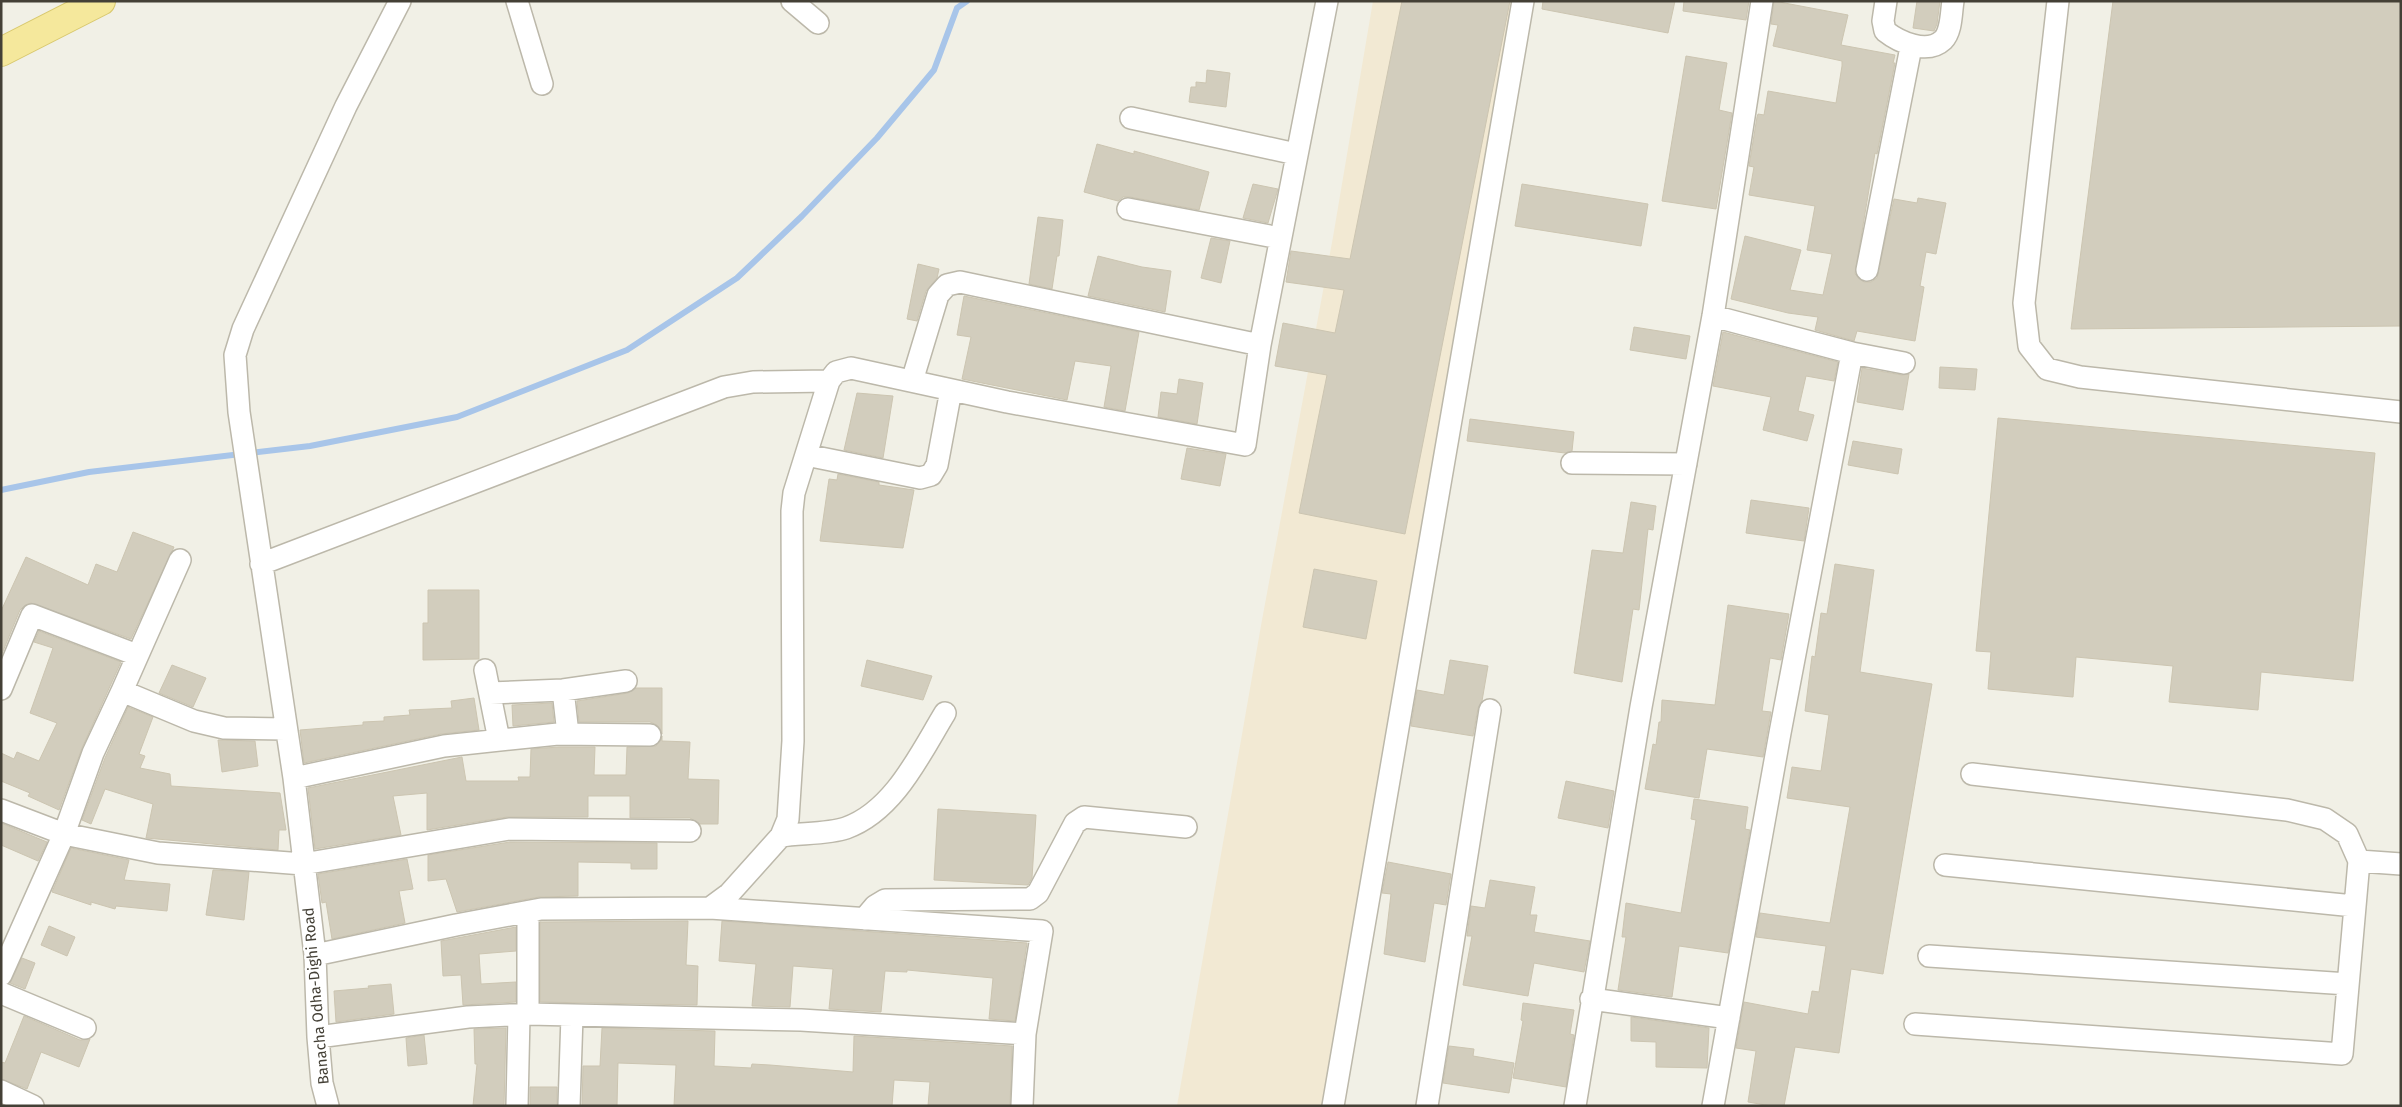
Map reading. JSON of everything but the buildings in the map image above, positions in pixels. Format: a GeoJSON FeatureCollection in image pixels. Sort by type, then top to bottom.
{"type":"FeatureCollection","features":[{"type":"Feature","properties":{"kind":"main road"},"geometry":{"type":"LineString","coordinates":[[1,52],[101,1]]}},
{"type":"Feature","properties":{"kind":"street","name":"Banacha Odha-Dighi Road"},"geometry":{"type":"LineString","coordinates":[[328,1106],[322,1083],[315,955],[294,778],[285,729],[243,440],[235,355],[243,329],[342,115],[400,1]]}},
{"type":"Feature","properties":{"kind":"street"},"geometry":{"type":"LineString","coordinates":[[517,1],[542,84]]}},
{"type":"Feature","properties":{"kind":"street"},"geometry":{"type":"LineString","coordinates":[[792,1],[818,23]]}},
{"type":"Feature","properties":{"kind":"street"},"geometry":{"type":"LineString","coordinates":[[710,908],[729,894],[781,836],[788,819],[793,741],[792,511],[794,493],[829,381],[836,372],[851,368],[1007,402],[1245,445],[1260,345],[1327,1]]}},
{"type":"Feature","properties":{"kind":"street"},"geometry":{"type":"LineString","coordinates":[[1332,1106],[1523,1]]}},
{"type":"Feature","properties":{"kind":"street"},"geometry":{"type":"LineString","coordinates":[[1575,1106],[1591,999],[1641,707],[1714,316],[1762,1]]}},
{"type":"Feature","properties":{"kind":"street"},"geometry":{"type":"LineString","coordinates":[[1886,1],[1883,22],[1886,31],[1911,47],[1933,44],[1943,40],[1949,29],[1953,1]]}},
{"type":"Feature","properties":{"kind":"street"},"geometry":{"type":"LineString","coordinates":[[2058,1],[2024,303],[2030,346],[2048,370],[2080,377],[2401,412]]}},
{"type":"Feature","properties":{"kind":"street"},"geometry":{"type":"LineString","coordinates":[[1867,270],[1911,47]]}},
{"type":"Feature","properties":{"kind":"street"},"geometry":{"type":"LineString","coordinates":[[1131,118],[1296,154]]}},
{"type":"Feature","properties":{"kind":"street"},"geometry":{"type":"LineString","coordinates":[[1128,209],[1280,238]]}},
{"type":"Feature","properties":{"kind":"street"},"geometry":{"type":"LineString","coordinates":[[912,381],[938,295],[947,285],[960,282],[1260,345]]}},
{"type":"Feature","properties":{"kind":"street"},"geometry":{"type":"LineString","coordinates":[[1714,316],[1852,353],[1904,363]]}},
{"type":"Feature","properties":{"kind":"street"},"geometry":{"type":"LineString","coordinates":[[1713,1106],[1852,353]]}},
{"type":"Feature","properties":{"kind":"street"},"geometry":{"type":"LineString","coordinates":[[261,564],[724,387],[753,382],[829,381]]}},
{"type":"Feature","properties":{"kind":"street"},"geometry":{"type":"LineString","coordinates":[[806,456],[920,478],[931,475],[937,465],[951,390]]}},
{"type":"Feature","properties":{"kind":"street"},"geometry":{"type":"LineString","coordinates":[[1572,463],[1686,464]]}},
{"type":"Feature","properties":{"kind":"street"},"geometry":{"type":"LineString","coordinates":[[1,975],[64,834],[94,753],[180,560]]}},
{"type":"Feature","properties":{"kind":"street"},"geometry":{"type":"LineString","coordinates":[[1,689],[32,615],[137,655]]}},
{"type":"Feature","properties":{"kind":"street"},"geometry":{"type":"LineString","coordinates":[[485,670],[499,740]]}},
{"type":"Feature","properties":{"kind":"street"},"geometry":{"type":"LineString","coordinates":[[490,693],[563,690],[626,681]]}},
{"type":"Feature","properties":{"kind":"street"},"geometry":{"type":"LineString","coordinates":[[122,690],[194,721],[224,728],[285,729]]}},
{"type":"Feature","properties":{"kind":"street"},"geometry":{"type":"LineString","coordinates":[[563,690],[568,734]]}},
{"type":"Feature","properties":{"kind":"street"},"geometry":{"type":"LineString","coordinates":[[1427,1106],[1490,710]]}},
{"type":"Feature","properties":{"kind":"street"},"geometry":{"type":"LineString","coordinates":[[781,836],[845,828],[872,815],[902,782],[945,714]]}},
{"type":"Feature","properties":{"kind":"street"},"geometry":{"type":"LineString","coordinates":[[294,778],[444,746],[568,734],[650,735]]}},
{"type":"Feature","properties":{"kind":"street"},"geometry":{"type":"LineString","coordinates":[[1915,1024],[2342,1054],[2359,861],[2347,834],[2325,819],[2287,810],[1972,774]]}},
{"type":"Feature","properties":{"kind":"street"},"geometry":{"type":"LineString","coordinates":[[1,810],[64,834],[158,853],[303,864],[509,830],[690,832]]}},
{"type":"Feature","properties":{"kind":"street"},"geometry":{"type":"LineString","coordinates":[[864,919],[875,906],[885,900],[1030,899],[1038,893],[1075,823],[1084,817],[1186,827]]}},
{"type":"Feature","properties":{"kind":"street"},"geometry":{"type":"LineString","coordinates":[[2359,861],[2401,864]]}},
{"type":"Feature","properties":{"kind":"street"},"geometry":{"type":"LineString","coordinates":[[1945,865],[2354,906]]}},
{"type":"Feature","properties":{"kind":"street"},"geometry":{"type":"LineString","coordinates":[[315,955],[456,924],[541,909],[710,908],[1042,931],[1026,1034],[1022,1106]]}},
{"type":"Feature","properties":{"kind":"street"},"geometry":{"type":"LineString","coordinates":[[516,1106],[524,1014],[528,912]]}},
{"type":"Feature","properties":{"kind":"street"},"geometry":{"type":"LineString","coordinates":[[1930,956],[2348,984]]}},
{"type":"Feature","properties":{"kind":"street"},"geometry":{"type":"LineString","coordinates":[[1,994],[85,1028]]}},
{"type":"Feature","properties":{"kind":"street"},"geometry":{"type":"LineString","coordinates":[[1591,999],[1729,1018]]}},
{"type":"Feature","properties":{"kind":"street"},"geometry":{"type":"LineString","coordinates":[[318,1036],[468,1017],[524,1014],[801,1020],[1026,1034]]}},
{"type":"Feature","properties":{"kind":"street"},"geometry":{"type":"LineString","coordinates":[[569,1106],[572,1016]]}},
{"type":"Feature","properties":{"kind":"street"},"geometry":{"type":"LineString","coordinates":[[1,1091],[34,1106]]}},
{"type":"Feature","properties":{"kind":"shaded area"},"geometry":{"type":"Polygon","coordinates":[[[1373,1],[1534,1],[1335,1106],[1177,1106],[1262,620],[1333,237],[1373,1]]]}},
{"type":"Feature","properties":{"kind":"waterway"},"geometry":{"type":"LineString","coordinates":[[1,490],[89,472],[310,446],[457,417],[627,350],[737,278],[802,216],[877,138],[934,70],[957,8],[967,1]]}}]}
